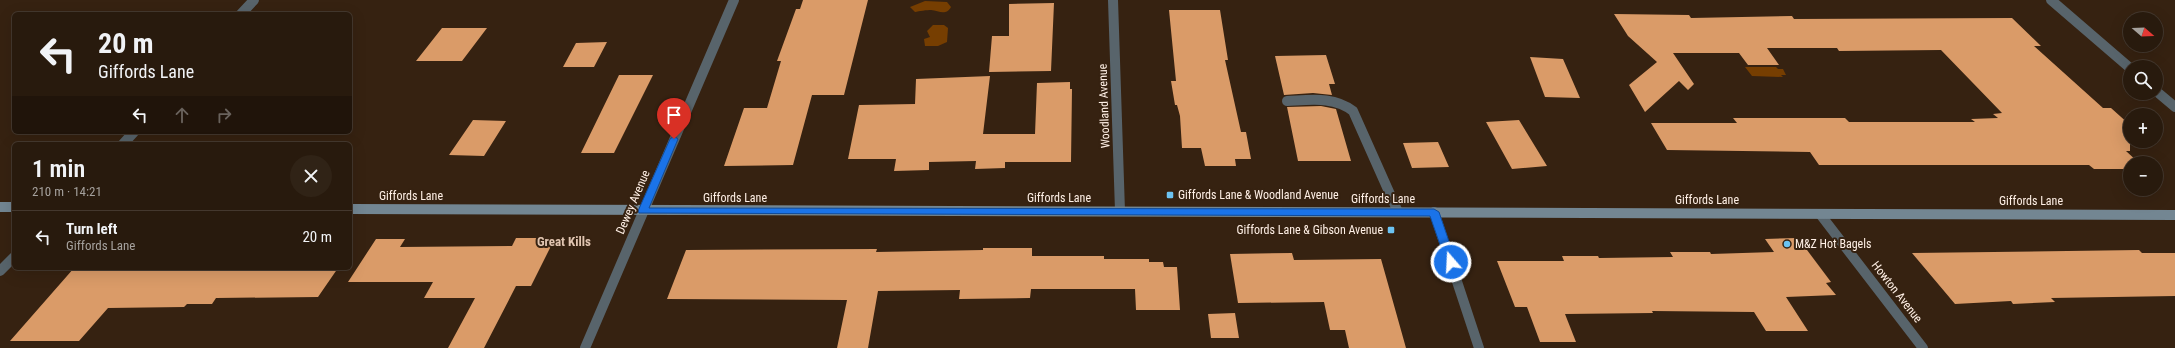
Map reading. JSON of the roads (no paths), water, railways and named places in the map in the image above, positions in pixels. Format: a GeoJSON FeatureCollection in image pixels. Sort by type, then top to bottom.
{"type":"FeatureCollection","features":[{"type":"Feature","properties":{"kind":"street"},"geometry":{"type":"LineString","coordinates":[[243,12],[254,0]]}},
{"type":"Feature","properties":{"kind":"street","name":"Dewey Avenue"},"geometry":{"type":"LineString","coordinates":[[585,348],[734,0]]}},
{"type":"Feature","properties":{"kind":"street","name":"Woodland Avenue"},"geometry":{"type":"LineString","coordinates":[[1113,0],[1120,211]]}},
{"type":"Feature","properties":{"kind":"street"},"geometry":{"type":"LineString","coordinates":[[2051,0],[2123,62]]}},
{"type":"Feature","properties":{"kind":"street"},"geometry":{"type":"LineString","coordinates":[[2163,97],[2175,107]]}},
{"type":"Feature","properties":{"kind":"street"},"geometry":{"type":"LineString","coordinates":[[1286,101],[1329,101],[1349,107],[1353,111],[1398,212]]}},
{"type":"Feature","properties":{"kind":"street"},"geometry":{"type":"LineString","coordinates":[[125,142],[132,134]]}},
{"type":"Feature","properties":{"kind":"street"},"geometry":{"type":"LineString","coordinates":[[0,207],[12,208]]}},
{"type":"Feature","properties":{"kind":"street","name":"Giffords Lane"},"geometry":{"type":"LineString","coordinates":[[352,209],[2175,215]]}},
{"type":"Feature","properties":{"kind":"street"},"geometry":{"type":"LineString","coordinates":[[1434,212],[1479,348]]}},
{"type":"Feature","properties":{"kind":"street","name":"Howton Avenue"},"geometry":{"type":"LineString","coordinates":[[1820,214],[1923,348]]}},
{"type":"Feature","properties":{"kind":"street"},"geometry":{"type":"LineString","coordinates":[[0,271],[12,259]]}},
{"type":"Feature","properties":{"kind":"place","name":"Giffords Lane & Woodland Avenue"},"geometry":{"type":"Point","coordinates":[1170,195]}},
{"type":"Feature","properties":{"kind":"place","name":"Giffords Lane & Gibson Avenue"},"geometry":{"type":"Point","coordinates":[1391,230]}},
{"type":"Feature","properties":{"kind":"place","name":"M&Z Hot Bagels"},"geometry":{"type":"Point","coordinates":[1787,244]}},
{"type":"Feature","properties":{"kind":"district","name":"Great Kills"},"geometry":{"type":"Point","coordinates":[564,241]}}]}
